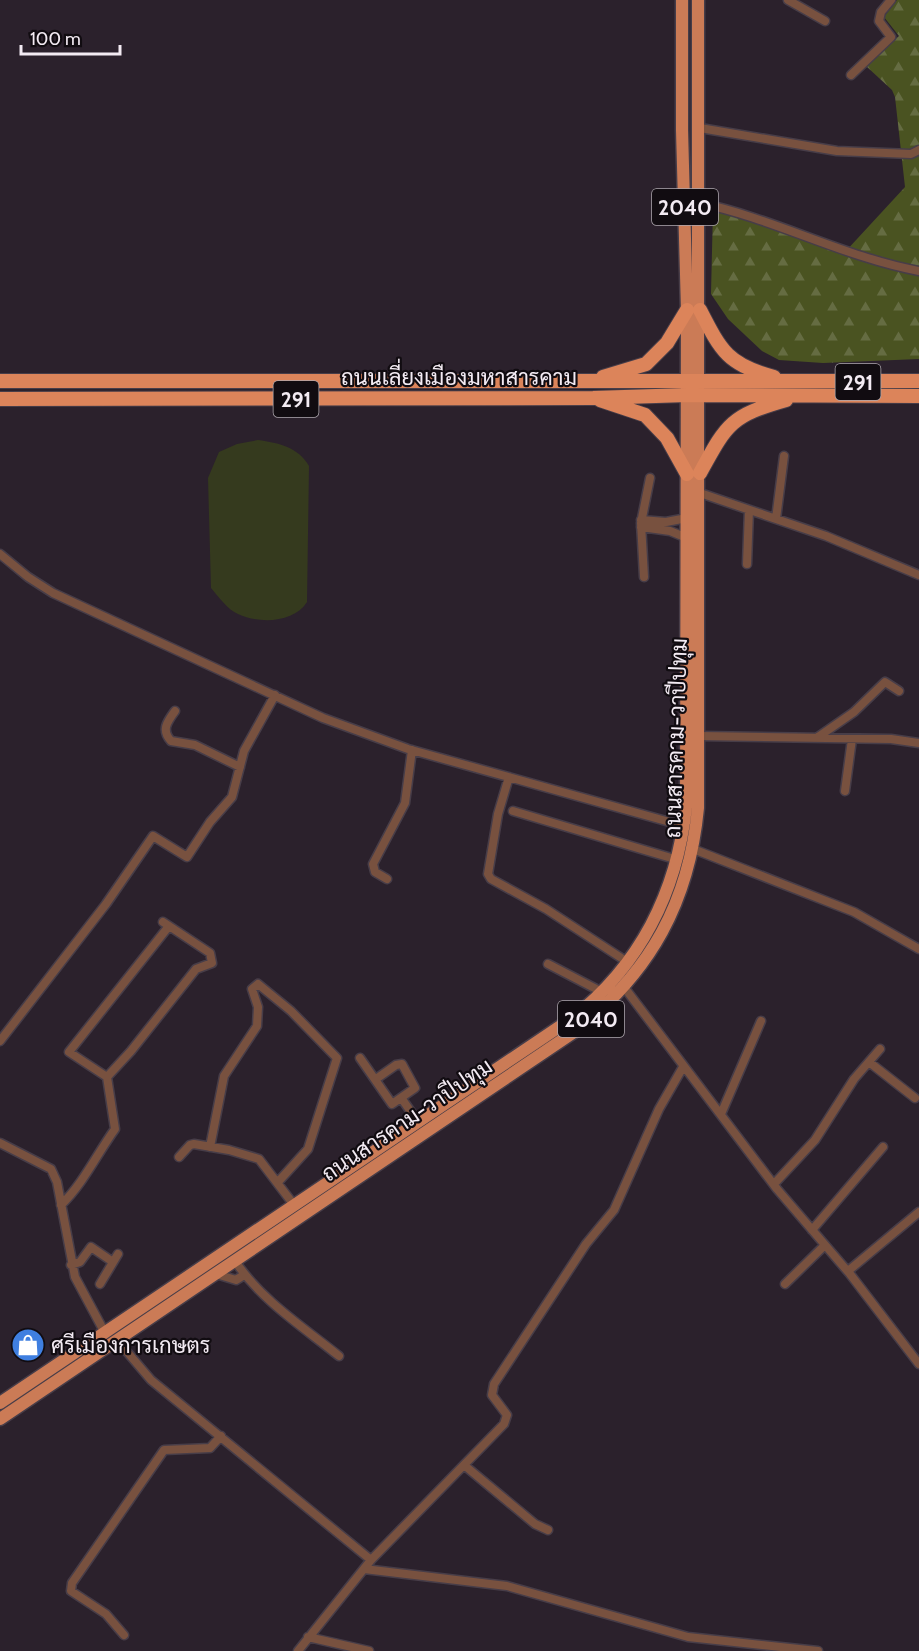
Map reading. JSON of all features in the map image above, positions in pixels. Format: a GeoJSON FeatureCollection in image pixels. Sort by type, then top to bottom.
{"type":"FeatureCollection","features":[{"type":"Feature","properties":{"kind":"highway"},"geometry":{"type":"LineString","coordinates":[[589,381],[646,364],[694,310],[720,349],[749,370],[798,389]]}},
{"type":"Feature","properties":{"kind":"highway","name":"ถนนเลี่ยงเมืองมหาสารคาม"},"geometry":{"type":"LineString","coordinates":[[0,381],[589,381],[694,388],[798,389],[919,396]]}},
{"type":"Feature","properties":{"kind":"highway","name":"ถนนเลี่ยงเมืองมหาสารคาม"},"geometry":{"type":"LineString","coordinates":[[798,389],[919,381]]}},
{"type":"Feature","properties":{"kind":"highway","name":"ถนนเลี่ยงเมืองมหาสารคาม"},"geometry":{"type":"LineString","coordinates":[[0,399],[593,398],[694,388]]}},
{"type":"Feature","properties":{"kind":"highway"},"geometry":{"type":"LineString","coordinates":[[593,398],[645,416],[667,438],[694,474],[724,430],[752,410],[798,389]]}},
{"type":"Feature","properties":{"kind":"main road","name":"ถนนสารคาม-วาปีปทุม"},"geometry":{"type":"LineString","coordinates":[[0,1403],[112,1339],[216,1274],[375,1158],[418,1122],[571,1019],[602,992],[629,963],[665,898],[678,860],[687,807],[687,518],[694,474],[694,310],[683,103],[682,0]]}},
{"type":"Feature","properties":{"kind":"main road","name":"ถนนสารคาม-วาปีปทุม"},"geometry":{"type":"LineString","coordinates":[[694,310],[700,203],[698,0]]}},
{"type":"Feature","properties":{"kind":"main road","name":"ถนนสารคาม-วาปีปทุม"},"geometry":{"type":"LineString","coordinates":[[0,1419],[294,1205],[375,1158],[577,1030],[624,987],[644,963],[663,932],[686,879],[693,849],[698,808],[700,493],[694,474]]}},
{"type":"Feature","properties":{"kind":"main road"},"geometry":{"type":"LineString","coordinates":[[687,675],[700,675]]}},
{"type":"Feature","properties":{"kind":"street"},"geometry":{"type":"LineString","coordinates":[[788,0],[825,21]]}},
{"type":"Feature","properties":{"kind":"street"},"geometry":{"type":"LineString","coordinates":[[851,75],[891,37],[879,21],[881,12],[891,0]]}},
{"type":"Feature","properties":{"kind":"street"},"geometry":{"type":"LineString","coordinates":[[700,129],[837,151],[911,154],[919,150]]}},
{"type":"Feature","properties":{"kind":"street"},"geometry":{"type":"LineString","coordinates":[[700,203],[737,211],[887,264],[919,271]]}},
{"type":"Feature","properties":{"kind":"street"},"geometry":{"type":"LineString","coordinates":[[776,519],[784,456]]}},
{"type":"Feature","properties":{"kind":"street"},"geometry":{"type":"LineString","coordinates":[[644,577],[641,523],[650,478]]}},
{"type":"Feature","properties":{"kind":"street"},"geometry":{"type":"LineString","coordinates":[[700,493],[826,536],[919,575]]}},
{"type":"Feature","properties":{"kind":"street"},"geometry":{"type":"LineString","coordinates":[[747,564],[749,510]]}},
{"type":"Feature","properties":{"kind":"street"},"geometry":{"type":"LineString","coordinates":[[641,523],[687,518]]}},
{"type":"Feature","properties":{"kind":"street"},"geometry":{"type":"LineString","coordinates":[[641,523],[687,538]]}},
{"type":"Feature","properties":{"kind":"street"},"geometry":{"type":"LineString","coordinates":[[0,554],[28,577],[53,593],[323,718],[412,750],[684,826]]}},
{"type":"Feature","properties":{"kind":"street"},"geometry":{"type":"LineString","coordinates":[[818,737],[854,712],[885,682],[899,691]]}},
{"type":"Feature","properties":{"kind":"street"},"geometry":{"type":"LineString","coordinates":[[0,1041],[106,904],[153,836],[187,857],[210,822],[232,796],[244,751],[275,695]]}},
{"type":"Feature","properties":{"kind":"street"},"geometry":{"type":"LineString","coordinates":[[175,711],[165,726],[171,741],[195,745],[240,766]]}},
{"type":"Feature","properties":{"kind":"street"},"geometry":{"type":"LineString","coordinates":[[700,736],[891,739],[919,743]]}},
{"type":"Feature","properties":{"kind":"street"},"geometry":{"type":"LineString","coordinates":[[845,791],[852,739]]}},
{"type":"Feature","properties":{"kind":"street"},"geometry":{"type":"LineString","coordinates":[[387,879],[375,872],[373,864],[405,803],[412,750]]}},
{"type":"Feature","properties":{"kind":"street"},"geometry":{"type":"LineString","coordinates":[[509,777],[498,814],[488,874],[491,879],[546,909],[629,963]]}},
{"type":"Feature","properties":{"kind":"street"},"geometry":{"type":"LineString","coordinates":[[513,811],[678,860]]}},
{"type":"Feature","properties":{"kind":"street"},"geometry":{"type":"LineString","coordinates":[[693,849],[854,912],[919,949]]}},
{"type":"Feature","properties":{"kind":"street"},"geometry":{"type":"LineString","coordinates":[[62,1205],[75,1192],[96,1155],[115,1129],[107,1077],[69,1052],[166,924],[210,953],[212,963],[196,969],[131,1051],[107,1077]]}},
{"type":"Feature","properties":{"kind":"street"},"geometry":{"type":"LineString","coordinates":[[548,964],[602,992]]}},
{"type":"Feature","properties":{"kind":"street"},"geometry":{"type":"LineString","coordinates":[[210,1147],[224,1077],[256,1026],[258,1007],[252,989],[258,984],[291,1011],[338,1058],[308,1149],[278,1182]]}},
{"type":"Feature","properties":{"kind":"street"},"geometry":{"type":"LineString","coordinates":[[624,987],[774,1184],[848,1271],[919,1364]]}},
{"type":"Feature","properties":{"kind":"street"},"geometry":{"type":"LineString","coordinates":[[722,1114],[760,1021]]}},
{"type":"Feature","properties":{"kind":"street"},"geometry":{"type":"LineString","coordinates":[[774,1184],[815,1140],[880,1049]]}},
{"type":"Feature","properties":{"kind":"street"},"geometry":{"type":"LineString","coordinates":[[360,1058],[392,1104],[402,1100],[415,1086],[404,1065],[396,1065],[376,1079]]}},
{"type":"Feature","properties":{"kind":"street"},"geometry":{"type":"LineString","coordinates":[[869,1062],[915,1098]]}},
{"type":"Feature","properties":{"kind":"street"},"geometry":{"type":"LineString","coordinates":[[298,1651],[371,1560],[504,1424],[507,1415],[492,1395],[494,1384],[586,1244],[614,1210],[659,1109],[683,1067]]}},
{"type":"Feature","properties":{"kind":"street"},"geometry":{"type":"LineString","coordinates":[[402,1100],[418,1122]]}},
{"type":"Feature","properties":{"kind":"street"},"geometry":{"type":"LineString","coordinates":[[179,1157],[190,1145],[210,1147],[259,1159],[294,1205]]}},
{"type":"Feature","properties":{"kind":"street"},"geometry":{"type":"LineString","coordinates":[[0,1146],[51,1169],[57,1182],[75,1277],[112,1339],[151,1380],[371,1560]]}},
{"type":"Feature","properties":{"kind":"street"},"geometry":{"type":"LineString","coordinates":[[812,1230],[883,1146]]}},
{"type":"Feature","properties":{"kind":"street"},"geometry":{"type":"LineString","coordinates":[[848,1271],[919,1212]]}},
{"type":"Feature","properties":{"kind":"street"},"geometry":{"type":"LineString","coordinates":[[785,1284],[825,1245]]}},
{"type":"Feature","properties":{"kind":"street"},"geometry":{"type":"LineString","coordinates":[[71,1265],[80,1262],[91,1247],[115,1258],[100,1284]]}},
{"type":"Feature","properties":{"kind":"street"},"geometry":{"type":"LineString","coordinates":[[235,1261],[244,1275],[264,1295],[339,1356]]}},
{"type":"Feature","properties":{"kind":"street"},"geometry":{"type":"LineString","coordinates":[[216,1274],[233,1280],[244,1275]]}},
{"type":"Feature","properties":{"kind":"street"},"geometry":{"type":"LineString","coordinates":[[124,1635],[106,1614],[71,1591],[72,1583],[164,1450],[210,1448],[221,1436]]}},
{"type":"Feature","properties":{"kind":"street"},"geometry":{"type":"LineString","coordinates":[[464,1465],[535,1524],[549,1530]]}},
{"type":"Feature","properties":{"kind":"street"},"geometry":{"type":"LineString","coordinates":[[364,1569],[507,1586],[688,1637],[818,1651]]}},
{"type":"Feature","properties":{"kind":"street"},"geometry":{"type":"LineString","coordinates":[[308,1637],[369,1651]]}},
{"type":"Feature","properties":{"kind":"green space"},"geometry":{"type":"Polygon","coordinates":[[[897,0],[919,0],[919,359],[823,363],[779,360],[762,351],[728,319],[711,294],[713,209],[845,252],[905,187],[895,97],[892,90],[866,66],[899,36],[884,17],[897,0]]]}},
{"type":"Feature","properties":{"kind":"green space"},"geometry":{"type":"Polygon","coordinates":[[[258,440],[294,450],[309,466],[307,602],[294,614],[276,620],[256,619],[238,614],[227,606],[211,588],[208,478],[219,452],[237,444],[258,440]]]}},
{"type":"Feature","properties":{"kind":"place","name":"ศรีเมืองการเกษตร"},"geometry":{"type":"Point","coordinates":[28,1345]}}]}
